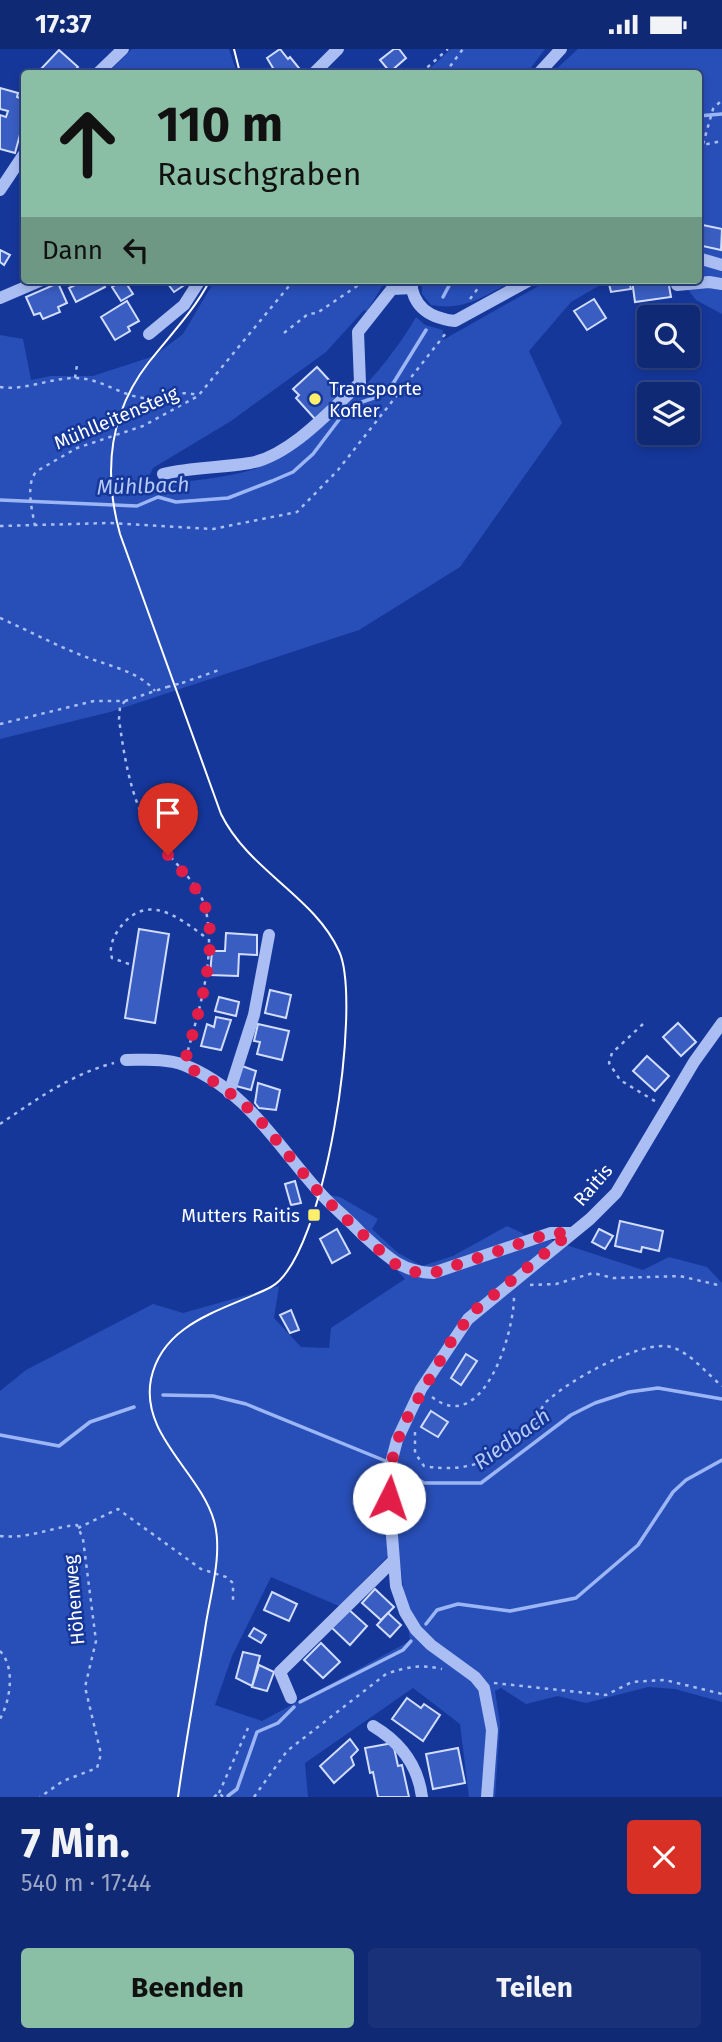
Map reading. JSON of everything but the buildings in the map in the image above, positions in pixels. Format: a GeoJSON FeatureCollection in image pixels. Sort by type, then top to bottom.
{"type":"FeatureCollection","features":[{"type":"Feature","properties":{"kind":"street"},"geometry":{"type":"LineString","coordinates":[[100,70],[123,49]]}},
{"type":"Feature","properties":{"kind":"street"},"geometry":{"type":"LineString","coordinates":[[317,70],[338,49]]}},
{"type":"Feature","properties":{"kind":"street"},"geometry":{"type":"LineString","coordinates":[[542,70],[561,49]]}},
{"type":"Feature","properties":{"kind":"street"},"geometry":{"type":"LineString","coordinates":[[0,190],[21,158]]}},
{"type":"Feature","properties":{"kind":"street"},"geometry":{"type":"LineString","coordinates":[[702,259],[722,265]]}},
{"type":"Feature","properties":{"kind":"street"},"geometry":{"type":"LineString","coordinates":[[702,283],[722,284]]}},
{"type":"Feature","properties":{"kind":"street"},"geometry":{"type":"LineString","coordinates":[[0,298],[33,284]]}},
{"type":"Feature","properties":{"kind":"street"},"geometry":{"type":"LineString","coordinates":[[149,334],[184,305],[197,284]]}},
{"type":"Feature","properties":{"kind":"street"},"geometry":{"type":"LineString","coordinates":[[163,474],[195,467],[253,463],[304,435],[360,383],[358,332],[392,289],[411,284],[418,305],[425,311],[455,321],[523,284]]}},
{"type":"Feature","properties":{"kind":"street"},"geometry":{"type":"LineString","coordinates":[[677,285],[688,284]]}},
{"type":"Feature","properties":{"kind":"street"},"geometry":{"type":"LineString","coordinates":[[229,1093],[254,1015],[269,935]]}},
{"type":"Feature","properties":{"kind":"street","name":"Raitis"},"geometry":{"type":"LineString","coordinates":[[126,1060],[158,1059],[184,1065],[229,1093],[254,1113],[289,1152],[321,1195],[393,1263],[415,1272],[433,1273],[551,1233],[570,1233],[601,1210],[616,1193],[722,1023]]}},
{"type":"Feature","properties":{"kind":"street"},"geometry":{"type":"LineString","coordinates":[[487,1797],[492,1723],[481,1682],[431,1645],[416,1630],[397,1593],[388,1508],[391,1464],[402,1427],[421,1389],[453,1338],[474,1311],[570,1233]]}},
{"type":"Feature","properties":{"kind":"street"},"geometry":{"type":"LineString","coordinates":[[291,1698],[280,1672],[393,1561]]}},
{"type":"Feature","properties":{"kind":"street"},"geometry":{"type":"LineString","coordinates":[[373,1726],[396,1742],[407,1756],[417,1777],[422,1797]]}},
{"type":"Feature","properties":{"kind":"path"},"geometry":{"type":"LineString","coordinates":[[424,70],[448,49]]}},
{"type":"Feature","properties":{"kind":"path"},"geometry":{"type":"LineString","coordinates":[[447,70],[463,49]]}},
{"type":"Feature","properties":{"kind":"path"},"geometry":{"type":"LineString","coordinates":[[722,100],[713,109],[703,144],[722,141]]}},
{"type":"Feature","properties":{"kind":"path","name":"Mühlleitensteig"},"geometry":{"type":"LineString","coordinates":[[35,526],[32,476],[54,459],[77,448],[143,426],[198,395],[291,284]]}},
{"type":"Feature","properties":{"kind":"path"},"geometry":{"type":"LineString","coordinates":[[284,333],[308,314],[317,313],[360,284]]}},
{"type":"Feature","properties":{"kind":"path"},"geometry":{"type":"LineString","coordinates":[[75,378],[77,365]]}},
{"type":"Feature","properties":{"kind":"path"},"geometry":{"type":"LineString","coordinates":[[0,387],[11,389],[48,379],[88,378],[144,398],[182,391],[198,395]]}},
{"type":"Feature","properties":{"kind":"path"},"geometry":{"type":"LineString","coordinates":[[0,618],[81,656],[130,674],[148,683],[155,691]]}},
{"type":"Feature","properties":{"kind":"path"},"geometry":{"type":"LineString","coordinates":[[0,724],[94,701],[125,701],[222,669]]}},
{"type":"Feature","properties":{"kind":"path"},"geometry":{"type":"LineString","coordinates":[[125,701],[120,707],[120,723],[136,803],[156,839],[200,896],[206,911],[208,939],[205,984],[184,1065]]}},
{"type":"Feature","properties":{"kind":"path"},"geometry":{"type":"LineString","coordinates":[[129,964],[112,958],[112,943],[127,921],[146,910],[164,911],[208,939]]}},
{"type":"Feature","properties":{"kind":"path"},"geometry":{"type":"LineString","coordinates":[[643,1024],[612,1053],[609,1063],[620,1080],[667,1108]]}},
{"type":"Feature","properties":{"kind":"path"},"geometry":{"type":"LineString","coordinates":[[0,1124],[55,1087],[93,1069],[126,1060]]}},
{"type":"Feature","properties":{"kind":"path"},"geometry":{"type":"LineString","coordinates":[[421,1389],[451,1407],[468,1402],[483,1389],[496,1369],[509,1330],[514,1302],[514,1279],[532,1286],[556,1284],[593,1273],[613,1278],[680,1276],[722,1286]]}},
{"type":"Feature","properties":{"kind":"path"},"geometry":{"type":"LineString","coordinates":[[415,1426],[415,1453],[424,1466],[447,1470],[483,1465],[537,1425],[543,1404],[590,1372],[639,1350],[670,1347],[722,1386]]}},
{"type":"Feature","properties":{"kind":"path"},"geometry":{"type":"LineString","coordinates":[[78,1528],[118,1509],[201,1569],[226,1577],[233,1583],[233,1602]]}},
{"type":"Feature","properties":{"kind":"path","name":"Höhenweg"},"geometry":{"type":"LineString","coordinates":[[0,1537],[22,1538],[52,1528],[76,1525],[83,1539],[96,1641],[85,1688],[101,1754],[97,1768],[63,1781],[40,1797]]}},
{"type":"Feature","properties":{"kind":"path"},"geometry":{"type":"LineString","coordinates":[[0,1651],[5,1657],[10,1700],[0,1719]]}},
{"type":"Feature","properties":{"kind":"path"},"geometry":{"type":"LineString","coordinates":[[254,1797],[287,1751],[386,1674],[405,1667],[426,1665],[447,1671]]}},
{"type":"Feature","properties":{"kind":"path"},"geometry":{"type":"LineString","coordinates":[[481,1682],[606,1695],[632,1682],[665,1681],[722,1693]]}},
{"type":"Feature","properties":{"kind":"path"},"geometry":{"type":"LineString","coordinates":[[214,1797],[219,1793],[248,1728]]}},
{"type":"Feature","properties":{"kind":"path"},"geometry":{"type":"LineString","coordinates":[[219,1793],[223,1797]]}},
{"type":"Feature","properties":{"kind":"shaded area"},"geometry":{"type":"Polygon","coordinates":[[[132,49],[229,49],[236,70],[111,70],[132,49]]]}},
{"type":"Feature","properties":{"kind":"shaded area"},"geometry":{"type":"Polygon","coordinates":[[[451,49],[545,49],[529,70],[428,70],[451,49]]]}},
{"type":"Feature","properties":{"kind":"shaded area"},"geometry":{"type":"Polygon","coordinates":[[[578,49],[722,49],[722,314],[696,300],[688,290],[694,284],[702,284],[702,70],[555,70],[578,49]]]}},
{"type":"Feature","properties":{"kind":"shaded area"},"geometry":{"type":"Polygon","coordinates":[[[213,284],[384,284],[367,311],[364,310],[326,352],[231,421],[153,468],[144,488],[249,471],[282,456],[327,423],[348,403],[387,360],[416,317],[425,325],[443,330],[443,340],[542,284],[602,284],[571,302],[529,351],[562,423],[460,567],[359,630],[110,712],[0,739],[0,335],[23,339],[31,380],[51,376],[93,376],[154,356],[183,334],[213,284]]]}},
{"type":"Feature","properties":{"kind":"shaded area"},"geometry":{"type":"Polygon","coordinates":[[[422,284],[507,284],[474,301],[454,306],[431,305],[422,294],[422,284]]]}},
{"type":"Feature","properties":{"kind":"shaded area"},"geometry":{"type":"Polygon","coordinates":[[[329,1195],[340,1197],[378,1219],[372,1229],[398,1253],[422,1266],[453,1256],[507,1226],[522,1233],[533,1245],[551,1240],[643,1270],[669,1257],[707,1267],[722,1283],[722,1702],[675,1689],[648,1687],[586,1703],[558,1696],[526,1704],[501,1688],[495,1691],[500,1723],[495,1797],[469,1797],[460,1724],[413,1688],[305,1763],[308,1797],[0,1797],[0,1391],[26,1370],[153,1304],[183,1313],[279,1286],[274,1318],[301,1347],[329,1348],[331,1328],[405,1279],[329,1195]],[[398,1546],[339,1606],[271,1577],[232,1656],[215,1705],[262,1721],[410,1641],[398,1546]]]}},
{"type":"Feature","properties":{"kind":"waterway","name":"Mühlbach"},"geometry":{"type":"LineString","coordinates":[[702,116],[722,114]]}},
{"type":"Feature","properties":{"kind":"waterway","name":"Mühlbach"},"geometry":{"type":"LineString","coordinates":[[443,297],[450,284]]}},
{"type":"Feature","properties":{"kind":"waterway","name":"Mühlbach"},"geometry":{"type":"LineString","coordinates":[[0,500],[137,506],[158,497],[176,502],[228,498],[272,481],[293,472],[313,454],[341,417],[362,402],[382,395],[394,382],[426,330]]}},
{"type":"Feature","properties":{"kind":"waterway","name":"Riedbach"},"geometry":{"type":"LineString","coordinates":[[163,1395],[213,1396],[246,1404],[393,1464],[424,1483],[481,1483],[571,1415],[595,1403],[629,1392],[658,1388],[722,1399]]}},
{"type":"Feature","properties":{"kind":"waterway","name":"Riedbach"},"geometry":{"type":"LineString","coordinates":[[0,1435],[59,1446],[90,1422],[134,1407]]}},
{"type":"Feature","properties":{"kind":"waterway","name":"Riedbach"},"geometry":{"type":"LineString","coordinates":[[426,1624],[437,1610],[458,1604],[510,1611],[576,1598],[638,1545],[673,1492],[686,1480],[722,1460]]}},
{"type":"Feature","properties":{"kind":"waterway","name":"Riedbach"},"geometry":{"type":"LineString","coordinates":[[300,1702],[403,1650],[411,1641]]}},
{"type":"Feature","properties":{"kind":"waterway","name":"Riedbach"},"geometry":{"type":"LineString","coordinates":[[228,1796],[237,1789],[257,1732],[278,1723],[294,1707]]}},
{"type":"Feature","properties":{"kind":"tram line"},"geometry":{"type":"LineString","coordinates":[[234,49],[239,70]]}},
{"type":"Feature","properties":{"kind":"tram line"},"geometry":{"type":"LineString","coordinates":[[178,1797],[217,1546],[214,1521],[207,1503],[162,1436],[154,1418],[150,1399],[151,1379],[158,1359],[168,1343],[182,1330],[216,1311],[271,1287],[290,1266],[308,1230],[323,1182],[342,1073],[346,1021],[345,979],[339,951],[328,932],[314,914],[248,852],[221,814],[120,534],[115,511],[111,466],[113,444],[125,402],[149,362],[208,284]]}},
{"type":"Feature","properties":{"kind":"place","name":"Transporte Kofler"},"geometry":{"type":"Point","coordinates":[315,399]}},
{"type":"Feature","properties":{"kind":"place","name":"Mutters Raitis"},"geometry":{"type":"Point","coordinates":[314,1215]}},
{"type":"Feature","properties":{"kind":"route"},"geometry":{"type":"LineString","coordinates":[[168,855],[200,896],[208,922],[205,984],[184,1065],[220,1085],[254,1113],[289,1152],[321,1195],[393,1263],[415,1272],[433,1273],[551,1233],[570,1233],[474,1311],[453,1338],[421,1389],[402,1427],[390,1467],[389,1498]]}}]}
